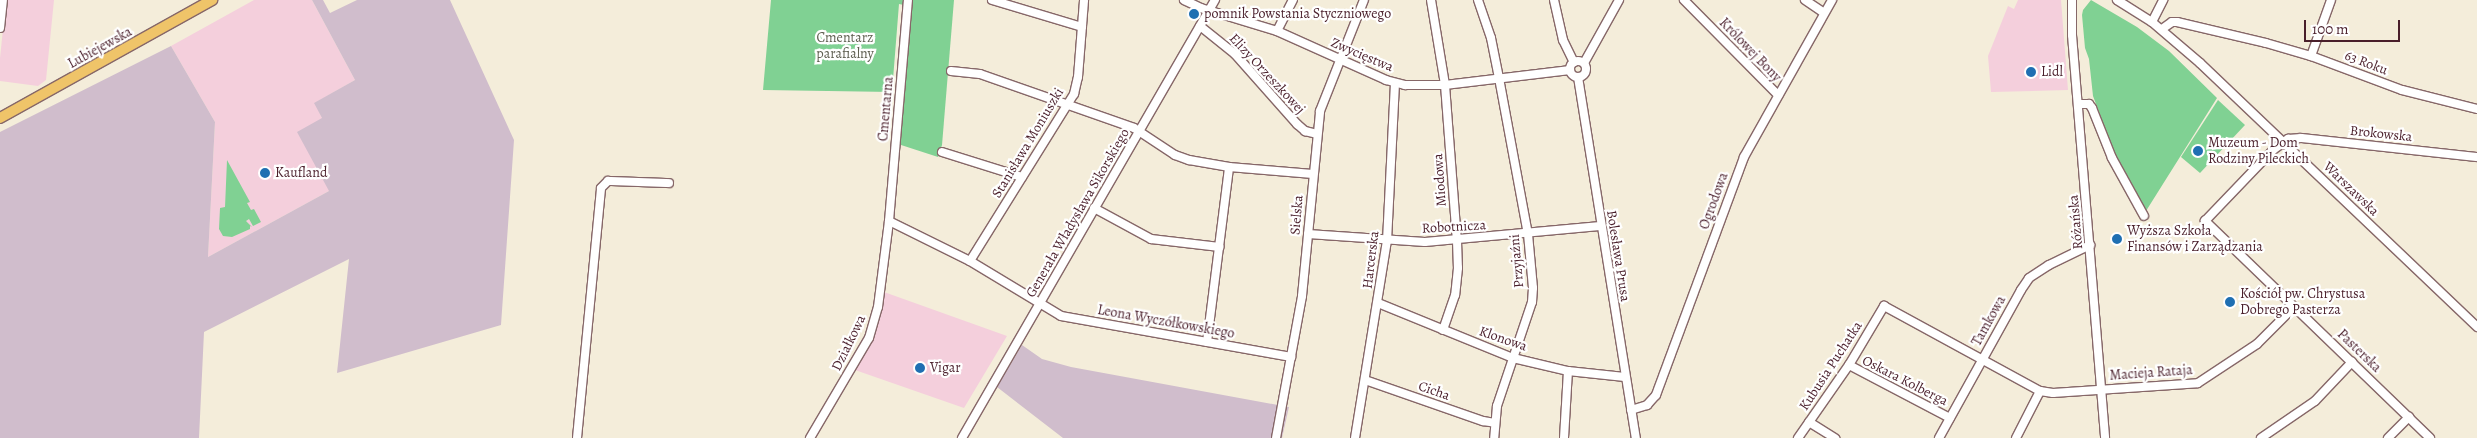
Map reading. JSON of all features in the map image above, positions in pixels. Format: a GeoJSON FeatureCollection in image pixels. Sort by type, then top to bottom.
{"type":"FeatureCollection","features":[{"type":"Feature","properties":{"kind":"main road","name":"Lubiejewska"},"geometry":{"type":"LineString","coordinates":[[0,118],[212,0]]}},
{"type":"Feature","properties":{"kind":"street"},"geometry":{"type":"LineString","coordinates":[[0,28],[3,0]]}},
{"type":"Feature","properties":{"kind":"street","name":"Cmentarna"},"geometry":{"type":"LineString","coordinates":[[889,221],[908,0]]}},
{"type":"Feature","properties":{"kind":"street"},"geometry":{"type":"LineString","coordinates":[[992,0],[1082,27]]}},
{"type":"Feature","properties":{"kind":"street","name":"Stanisława Moniuszki"},"geometry":{"type":"LineString","coordinates":[[970,261],[1074,94],[1078,77],[1084,0]]}},
{"type":"Feature","properties":{"kind":"street"},"geometry":{"type":"LineString","coordinates":[[1184,0],[1210,10]]}},
{"type":"Feature","properties":{"kind":"street","name":"Generała Władysława Sikorskiego"},"geometry":{"type":"LineString","coordinates":[[962,438],[1210,10],[1214,0]]}},
{"type":"Feature","properties":{"kind":"street"},"geometry":{"type":"LineString","coordinates":[[1276,31],[1293,0]]}},
{"type":"Feature","properties":{"kind":"street","name":"Sielska"},"geometry":{"type":"LineString","coordinates":[[1277,438],[1302,296],[1317,134],[1322,103],[1364,0]]}},
{"type":"Feature","properties":{"kind":"street","name":"Miodowa"},"geometry":{"type":"LineString","coordinates":[[1431,0],[1445,85],[1458,268],[1455,295],[1443,330]]}},
{"type":"Feature","properties":{"kind":"street","name":"Przyjaźni"},"geometry":{"type":"LineString","coordinates":[[1478,0],[1491,38],[1499,78],[1528,234],[1534,288],[1532,302],[1496,406],[1494,438]]}},
{"type":"Feature","properties":{"kind":"street"},"geometry":{"type":"LineString","coordinates":[[1554,0],[1573,75],[1578,77],[1586,72],[1584,64],[1619,0]]}},
{"type":"Feature","properties":{"kind":"street","name":"Królowej Bony"},"geometry":{"type":"LineString","coordinates":[[1684,0],[1778,95]]}},
{"type":"Feature","properties":{"kind":"street"},"geometry":{"type":"LineString","coordinates":[[1805,0],[1824,13]]}},
{"type":"Feature","properties":{"kind":"street","name":"Ogrodowa"},"geometry":{"type":"LineString","coordinates":[[1631,410],[1647,404],[1656,396],[1744,157],[1832,0]]}},
{"type":"Feature","properties":{"kind":"street","name":"Warszawska"},"geometry":{"type":"LineString","coordinates":[[2117,0],[2162,29],[2284,142],[2477,327]]}},
{"type":"Feature","properties":{"kind":"street"},"geometry":{"type":"LineString","coordinates":[[2152,22],[2163,0]]}},
{"type":"Feature","properties":{"kind":"street"},"geometry":{"type":"LineString","coordinates":[[2311,56],[2331,0]]}},
{"type":"Feature","properties":{"kind":"street","name":"Różańska"},"geometry":{"type":"LineString","coordinates":[[2073,2],[2071,21],[2105,438]]}},
{"type":"Feature","properties":{"kind":"street","name":"Zwycięstwa"},"geometry":{"type":"LineString","coordinates":[[1210,10],[1276,31],[1394,83],[1430,86],[1445,85],[1584,64]]}},
{"type":"Feature","properties":{"kind":"street","name":"63 Roku"},"geometry":{"type":"LineString","coordinates":[[2162,29],[2172,22],[2177,22],[2311,56],[2402,90],[2477,109]]}},
{"type":"Feature","properties":{"kind":"street","name":"Elizy Orzeszkowej"},"geometry":{"type":"LineString","coordinates":[[1200,26],[1235,54],[1297,124],[1305,131],[1317,134]]}},
{"type":"Feature","properties":{"kind":"street"},"geometry":{"type":"LineString","coordinates":[[951,71],[980,74],[1134,128],[1188,160],[1228,167],[1313,174]]}},
{"type":"Feature","properties":{"kind":"street","name":"Bolesława Prusa"},"geometry":{"type":"LineString","coordinates":[[1578,77],[1636,438]]}},
{"type":"Feature","properties":{"kind":"street","name":"Harcerska"},"geometry":{"type":"LineString","coordinates":[[1355,438],[1388,241],[1394,83]]}},
{"type":"Feature","properties":{"kind":"street"},"geometry":{"type":"LineString","coordinates":[[2078,104],[2089,104],[2092,108],[2112,158],[2144,216]]}},
{"type":"Feature","properties":{"kind":"street","name":"Brokowska"},"geometry":{"type":"LineString","coordinates":[[2284,142],[2301,138],[2477,156]]}},
{"type":"Feature","properties":{"kind":"street","name":"Pasterska"},"geometry":{"type":"LineString","coordinates":[[2284,142],[2205,221],[2430,438]]}},
{"type":"Feature","properties":{"kind":"street"},"geometry":{"type":"LineString","coordinates":[[942,152],[1022,177]]}},
{"type":"Feature","properties":{"kind":"street"},"geometry":{"type":"LineString","coordinates":[[1207,342],[1220,247],[1228,167]]}},
{"type":"Feature","properties":{"kind":"street"},"geometry":{"type":"LineString","coordinates":[[577,438],[601,188],[608,181],[669,183]]}},
{"type":"Feature","properties":{"kind":"street"},"geometry":{"type":"LineString","coordinates":[[1094,208],[1150,239],[1220,247]]}},
{"type":"Feature","properties":{"kind":"street","name":"Leona Wyczółkowskiego"},"geometry":{"type":"LineString","coordinates":[[889,221],[970,261],[1061,316],[1291,357]]}},
{"type":"Feature","properties":{"kind":"street","name":"Działkowa"},"geometry":{"type":"LineString","coordinates":[[810,438],[838,393],[874,325],[889,221]]}},
{"type":"Feature","properties":{"kind":"street","name":"Robotnicza"},"geometry":{"type":"LineString","coordinates":[[1308,234],[1388,241],[1457,241],[1601,226]]}},
{"type":"Feature","properties":{"kind":"street","name":"Tamkowa"},"geometry":{"type":"LineString","coordinates":[[1939,438],[2029,278],[2090,245]]}},
{"type":"Feature","properties":{"kind":"street","name":"Klonowa"},"geometry":{"type":"LineString","coordinates":[[1378,303],[1513,358],[1568,371],[1625,377]]}},
{"type":"Feature","properties":{"kind":"street","name":"Kubusia Puchatka"},"geometry":{"type":"LineString","coordinates":[[1798,438],[1848,366],[1884,306],[1982,359]]}},
{"type":"Feature","properties":{"kind":"street","name":"Macieja Rataja"},"geometry":{"type":"LineString","coordinates":[[2040,391],[2053,393],[2198,382],[2257,344],[2294,307]]}},
{"type":"Feature","properties":{"kind":"street"},"geometry":{"type":"LineString","coordinates":[[1982,359],[2040,391],[2016,438]]}},
{"type":"Feature","properties":{"kind":"street"},"geometry":{"type":"LineString","coordinates":[[2261,438],[2315,401],[2352,362]]}},
{"type":"Feature","properties":{"kind":"street","name":"Oskara Kolberga"},"geometry":{"type":"LineString","coordinates":[[1848,366],[1950,418]]}},
{"type":"Feature","properties":{"kind":"street"},"geometry":{"type":"LineString","coordinates":[[1564,438],[1568,371]]}},
{"type":"Feature","properties":{"kind":"street","name":"Cicha"},"geometry":{"type":"LineString","coordinates":[[1365,380],[1483,421],[1495,423]]}},
{"type":"Feature","properties":{"kind":"street"},"geometry":{"type":"LineString","coordinates":[[2388,438],[2409,417]]}},
{"type":"Feature","properties":{"kind":"street"},"geometry":{"type":"LineString","coordinates":[[1809,422],[1835,438]]}},
{"type":"Feature","properties":{"kind":"shaded area"},"geometry":{"type":"Polygon","coordinates":[[[6,0],[54,0],[46,80],[38,86],[0,81],[0,58],[6,0]]]}},
{"type":"Feature","properties":{"kind":"shaded area"},"geometry":{"type":"Polygon","coordinates":[[[254,0],[312,0],[355,80],[315,103],[322,118],[329,191],[208,257],[215,122],[171,46],[254,0]]]}},
{"type":"Feature","properties":{"kind":"shaded area"},"geometry":{"type":"Polygon","coordinates":[[[312,0],[323,0],[330,13],[357,0],[450,0],[514,140],[501,325],[337,373],[349,259],[204,332],[199,438],[0,438],[0,132],[171,46],[215,122],[208,257],[329,191],[297,132],[322,118],[314,103],[355,80],[312,0]]]}},
{"type":"Feature","properties":{"kind":"shaded area"},"geometry":{"type":"Polygon","coordinates":[[[2018,0],[2061,0],[2068,90],[1991,92],[1988,56],[2008,6],[2014,9],[2018,0]]]}},
{"type":"Feature","properties":{"kind":"shaded area"},"geometry":{"type":"Polygon","coordinates":[[[884,292],[1007,336],[964,408],[855,370],[875,329],[884,292]]]}},
{"type":"Feature","properties":{"kind":"shaded area"},"geometry":{"type":"Polygon","coordinates":[[[1022,345],[1042,359],[1071,367],[1289,407],[1282,438],[1063,438],[997,387],[1022,345]]]}},
{"type":"Feature","properties":{"kind":"green space","name":"Cmentarz parafialny"},"geometry":{"type":"Polygon","coordinates":[[[771,0],[904,0],[904,5],[899,4],[892,92],[763,90],[771,0]]]}},
{"type":"Feature","properties":{"kind":"green space"},"geometry":{"type":"Polygon","coordinates":[[[911,0],[954,0],[942,145],[938,157],[898,144],[911,0]]]}},
{"type":"Feature","properties":{"kind":"green space"},"geometry":{"type":"Polygon","coordinates":[[[2091,0],[2137,27],[2169,51],[2217,98],[2146,211],[2128,182],[2113,150],[2093,96],[2082,15],[2083,10],[2091,0]]]}},
{"type":"Feature","properties":{"kind":"green space"},"geometry":{"type":"Polygon","coordinates":[[[2218,100],[2245,125],[2200,173],[2181,157],[2218,100]]]}},
{"type":"Feature","properties":{"kind":"green space"},"geometry":{"type":"Polygon","coordinates":[[[227,160],[250,202],[247,203],[251,210],[254,209],[261,222],[253,226],[249,219],[246,221],[252,227],[250,226],[250,229],[232,237],[223,236],[219,229],[220,208],[225,207],[227,160]]]}},
{"type":"Feature","properties":{"kind":"place","name":"pomnik Powstania Styczniowego"},"geometry":{"type":"Point","coordinates":[1194,14]}},
{"type":"Feature","properties":{"kind":"place","name":"Lidl"},"geometry":{"type":"Point","coordinates":[2031,72]}},
{"type":"Feature","properties":{"kind":"place","name":"Muzeum - Dom Rodziny Pileckich"},"geometry":{"type":"Point","coordinates":[2198,151]}},
{"type":"Feature","properties":{"kind":"place","name":"Kaufland"},"geometry":{"type":"Point","coordinates":[265,173]}},
{"type":"Feature","properties":{"kind":"place","name":"Wyższa Szkoła Finansów i Zarządzania"},"geometry":{"type":"Point","coordinates":[2117,239]}},
{"type":"Feature","properties":{"kind":"place","name":"Kościół pw. Chrystusa Dobrego Pasterza"},"geometry":{"type":"Point","coordinates":[2230,302]}},
{"type":"Feature","properties":{"kind":"place","name":"Vigar"},"geometry":{"type":"Point","coordinates":[920,368]}}]}
